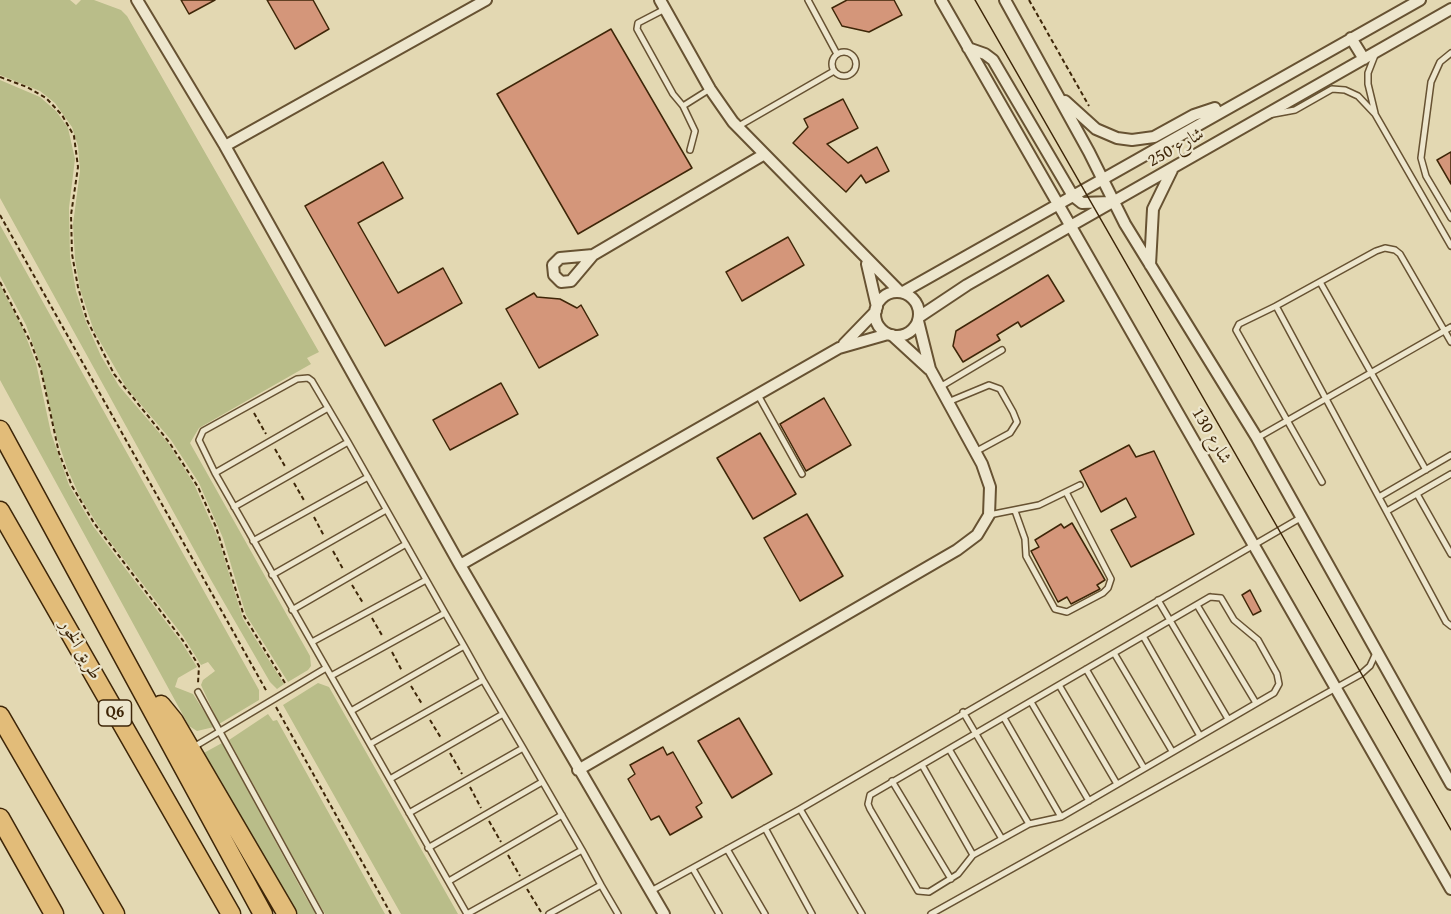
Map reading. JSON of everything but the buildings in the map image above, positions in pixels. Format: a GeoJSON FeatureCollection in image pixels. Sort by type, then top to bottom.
{"type":"FeatureCollection","features":[{"type":"Feature","properties":{"kind":"highway"},"geometry":{"type":"LineString","coordinates":[[0,430],[142,687],[263,914]]}},
{"type":"Feature","properties":{"kind":"highway","name":"طريق الخور"},"geometry":{"type":"LineString","coordinates":[[0,511],[231,914]]}},
{"type":"Feature","properties":{"kind":"highway"},"geometry":{"type":"LineString","coordinates":[[142,687],[174,721],[287,914]]}},
{"type":"Feature","properties":{"kind":"highway"},"geometry":{"type":"LineString","coordinates":[[0,716],[115,914]]}},
{"type":"Feature","properties":{"kind":"highway"},"geometry":{"type":"LineString","coordinates":[[0,818],[54,914]]}},
{"type":"Feature","properties":{"kind":"highway"},"geometry":{"type":"LineString","coordinates":[[22,857],[39,914]]}},
{"type":"Feature","properties":{"kind":"street"},"geometry":{"type":"LineString","coordinates":[[137,0],[225,146],[460,565],[662,912]]}},
{"type":"Feature","properties":{"kind":"street"},"geometry":{"type":"LineString","coordinates":[[225,146],[486,0]]}},
{"type":"Feature","properties":{"kind":"street","name":"شارع 130"},"geometry":{"type":"LineString","coordinates":[[940,0],[1451,889]]}},
{"type":"Feature","properties":{"kind":"street","name":"شارع 130"},"geometry":{"type":"LineString","coordinates":[[1005,0],[1058,94],[1113,202],[1257,438],[1451,784]]}},
{"type":"Feature","properties":{"kind":"street","name":"شارع 250"},"geometry":{"type":"LineString","coordinates":[[901,292],[1238,100],[1420,0]]}},
{"type":"Feature","properties":{"kind":"street"},"geometry":{"type":"LineString","coordinates":[[578,770],[957,550],[976,535],[989,515],[990,487],[975,452],[930,369],[917,303],[901,292],[866,260],[737,127],[710,89],[662,4]]}},
{"type":"Feature","properties":{"kind":"street","name":"شارع 250"},"geometry":{"type":"LineString","coordinates":[[919,319],[949,296],[1451,9]]}},
{"type":"Feature","properties":{"kind":"street"},"geometry":{"type":"LineString","coordinates":[[1352,38],[1364,59]]}},
{"type":"Feature","properties":{"kind":"street"},"geometry":{"type":"LineString","coordinates":[[968,48],[993,60],[1073,196],[1083,203],[1113,202]]}},
{"type":"Feature","properties":{"kind":"street"},"geometry":{"type":"LineString","coordinates":[[1058,94],[1096,129],[1117,138],[1132,140],[1154,137],[1194,115],[1238,100]]}},
{"type":"Feature","properties":{"kind":"street"},"geometry":{"type":"LineString","coordinates":[[593,255],[763,155]]}},
{"type":"Feature","properties":{"kind":"street"},"geometry":{"type":"LineString","coordinates":[[1150,266],[1153,208],[1172,170]]}},
{"type":"Feature","properties":{"kind":"street"},"geometry":{"type":"LineString","coordinates":[[866,260],[878,324],[930,369]]}},
{"type":"Feature","properties":{"kind":"street"},"geometry":{"type":"LineString","coordinates":[[839,348],[876,309],[885,296],[901,292]]}},
{"type":"Feature","properties":{"kind":"street"},"geometry":{"type":"LineString","coordinates":[[460,565],[839,348],[890,334],[906,334],[919,319]]}},
{"type":"Feature","properties":{"kind":"lane"},"geometry":{"type":"LineString","coordinates":[[808,0],[837,54]]}},
{"type":"Feature","properties":{"kind":"lane"},"geometry":{"type":"LineString","coordinates":[[662,4],[638,23],[637,29],[679,104],[683,106],[695,131],[690,150]]}},
{"type":"Feature","properties":{"kind":"lane"},"geometry":{"type":"LineString","coordinates":[[1375,114],[1369,91],[1368,74],[1377,52]]}},
{"type":"Feature","properties":{"kind":"lane"},"geometry":{"type":"LineString","coordinates":[[834,71],[847,76],[856,66],[851,53],[837,54]]}},
{"type":"Feature","properties":{"kind":"lane"},"geometry":{"type":"LineString","coordinates":[[1451,53],[1440,62],[1431,82],[1421,158],[1426,176],[1451,217]]}},
{"type":"Feature","properties":{"kind":"lane"},"geometry":{"type":"LineString","coordinates":[[834,71],[832,62],[837,54]]}},
{"type":"Feature","properties":{"kind":"lane"},"geometry":{"type":"LineString","coordinates":[[737,127],[834,71]]}},
{"type":"Feature","properties":{"kind":"lane"},"geometry":{"type":"LineString","coordinates":[[1266,115],[1285,114],[1326,90],[1338,88],[1358,96],[1375,114],[1451,246]]}},
{"type":"Feature","properties":{"kind":"lane"},"geometry":{"type":"LineString","coordinates":[[683,106],[710,89]]}},
{"type":"Feature","properties":{"kind":"lane"},"geometry":{"type":"LineString","coordinates":[[1322,482],[1236,330],[1239,324],[1385,248],[1395,250],[1400,254],[1451,342]]}},
{"type":"Feature","properties":{"kind":"lane"},"geometry":{"type":"LineString","coordinates":[[1320,282],[1426,470]]}},
{"type":"Feature","properties":{"kind":"lane"},"geometry":{"type":"LineString","coordinates":[[1276,306],[1328,398],[1446,622],[1451,626]]}},
{"type":"Feature","properties":{"kind":"lane"},"geometry":{"type":"LineString","coordinates":[[1257,438],[1451,327]]}},
{"type":"Feature","properties":{"kind":"lane"},"geometry":{"type":"LineString","coordinates":[[940,387],[1002,350]]}},
{"type":"Feature","properties":{"kind":"lane"},"geometry":{"type":"LineString","coordinates":[[582,850],[467,914],[214,473],[200,445],[200,435],[302,378],[312,381],[348,442],[483,680],[562,815],[582,850],[601,885],[618,914]]}},
{"type":"Feature","properties":{"kind":"lane"},"geometry":{"type":"LineString","coordinates":[[948,402],[989,385],[1000,389],[1014,412],[1017,422],[1010,433],[975,452]]}},
{"type":"Feature","properties":{"kind":"lane"},"geometry":{"type":"LineString","coordinates":[[758,395],[802,474]]}},
{"type":"Feature","properties":{"kind":"lane"},"geometry":{"type":"LineString","coordinates":[[214,473],[328,408]]}},
{"type":"Feature","properties":{"kind":"lane"},"geometry":{"type":"LineString","coordinates":[[234,507],[348,442]]}},
{"type":"Feature","properties":{"kind":"lane"},"geometry":{"type":"LineString","coordinates":[[1379,497],[1451,455]]}},
{"type":"Feature","properties":{"kind":"lane"},"geometry":{"type":"LineString","coordinates":[[1387,511],[1451,474]]}},
{"type":"Feature","properties":{"kind":"lane"},"geometry":{"type":"LineString","coordinates":[[253,541],[368,477]]}},
{"type":"Feature","properties":{"kind":"lane"},"geometry":{"type":"LineString","coordinates":[[989,515],[1039,505],[1080,485]]}},
{"type":"Feature","properties":{"kind":"lane"},"geometry":{"type":"LineString","coordinates":[[1015,511],[1025,539],[1026,556],[1055,609],[1068,612],[1102,593],[1108,588],[1111,579],[1066,492]]}},
{"type":"Feature","properties":{"kind":"lane"},"geometry":{"type":"LineString","coordinates":[[1417,494],[1451,554]]}},
{"type":"Feature","properties":{"kind":"lane"},"geometry":{"type":"LineString","coordinates":[[272,575],[386,510]]}},
{"type":"Feature","properties":{"kind":"lane"},"geometry":{"type":"LineString","coordinates":[[651,891],[800,808],[1302,517]]}},
{"type":"Feature","properties":{"kind":"lane"},"geometry":{"type":"LineString","coordinates":[[292,610],[406,544]]}},
{"type":"Feature","properties":{"kind":"lane"},"geometry":{"type":"LineString","coordinates":[[312,642],[426,580]]}},
{"type":"Feature","properties":{"kind":"lane"},"geometry":{"type":"LineString","coordinates":[[1210,597],[1221,598],[1234,620],[1258,640],[1277,674],[1279,684],[1274,693],[1061,817],[1029,824],[1002,839],[974,855],[951,879],[929,892],[921,893],[868,804],[875,791],[1197,605],[1210,597]]}},
{"type":"Feature","properties":{"kind":"lane"},"geometry":{"type":"LineString","coordinates":[[1158,600],[1228,719]]}},
{"type":"Feature","properties":{"kind":"lane"},"geometry":{"type":"LineString","coordinates":[[1197,605],[1256,703]]}},
{"type":"Feature","properties":{"kind":"lane"},"geometry":{"type":"LineString","coordinates":[[331,676],[445,613]]}},
{"type":"Feature","properties":{"kind":"lane"},"geometry":{"type":"LineString","coordinates":[[1143,636],[1200,736]]}},
{"type":"Feature","properties":{"kind":"lane"},"geometry":{"type":"LineString","coordinates":[[351,711],[464,646]]}},
{"type":"Feature","properties":{"kind":"lane"},"geometry":{"type":"LineString","coordinates":[[1114,653],[1172,751]]}},
{"type":"Feature","properties":{"kind":"lane"},"geometry":{"type":"LineString","coordinates":[[931,914],[1361,674],[1370,666],[1376,653]]}},
{"type":"Feature","properties":{"kind":"lane"},"geometry":{"type":"LineString","coordinates":[[190,749],[326,668]]}},
{"type":"Feature","properties":{"kind":"lane"},"geometry":{"type":"LineString","coordinates":[[1086,669],[1144,768]]}},
{"type":"Feature","properties":{"kind":"lane"},"geometry":{"type":"LineString","coordinates":[[370,744],[483,680]]}},
{"type":"Feature","properties":{"kind":"lane"},"geometry":{"type":"LineString","coordinates":[[1059,685],[1117,784]]}},
{"type":"Feature","properties":{"kind":"lane"},"geometry":{"type":"LineString","coordinates":[[198,692],[320,914]]}},
{"type":"Feature","properties":{"kind":"lane"},"geometry":{"type":"LineString","coordinates":[[1031,702],[1089,801]]}},
{"type":"Feature","properties":{"kind":"lane"},"geometry":{"type":"LineString","coordinates":[[963,712],[1029,824]]}},
{"type":"Feature","properties":{"kind":"lane"},"geometry":{"type":"LineString","coordinates":[[390,779],[503,714]]}},
{"type":"Feature","properties":{"kind":"lane"},"geometry":{"type":"LineString","coordinates":[[1004,718],[1061,817]]}},
{"type":"Feature","properties":{"kind":"lane"},"geometry":{"type":"LineString","coordinates":[[409,813],[523,748]]}},
{"type":"Feature","properties":{"kind":"lane"},"geometry":{"type":"LineString","coordinates":[[950,749],[1002,839]]}},
{"type":"Feature","properties":{"kind":"lane"},"geometry":{"type":"LineString","coordinates":[[922,765],[974,855]]}},
{"type":"Feature","properties":{"kind":"lane"},"geometry":{"type":"LineString","coordinates":[[892,781],[951,879]]}},
{"type":"Feature","properties":{"kind":"lane"},"geometry":{"type":"LineString","coordinates":[[429,848],[542,782]]}},
{"type":"Feature","properties":{"kind":"lane"},"geometry":{"type":"LineString","coordinates":[[800,808],[862,914]]}},
{"type":"Feature","properties":{"kind":"lane"},"geometry":{"type":"LineString","coordinates":[[449,881],[562,815]]}},
{"type":"Feature","properties":{"kind":"lane"},"geometry":{"type":"LineString","coordinates":[[765,828],[813,914]]}},
{"type":"Feature","properties":{"kind":"lane"},"geometry":{"type":"LineString","coordinates":[[727,849],[765,914]]}},
{"type":"Feature","properties":{"kind":"lane"},"geometry":{"type":"LineString","coordinates":[[693,869],[719,914]]}},
{"type":"Feature","properties":{"kind":"lane"},"geometry":{"type":"LineString","coordinates":[[549,914],[601,885]]}},
{"type":"Feature","properties":{"kind":"path"},"geometry":{"type":"LineString","coordinates":[[1029,0],[1094,114]]}},
{"type":"Feature","properties":{"kind":"path"},"geometry":{"type":"LineString","coordinates":[[0,77],[46,98],[62,115],[74,136],[78,167],[71,215],[72,254],[87,320],[114,374],[169,442],[198,488],[216,527],[244,616],[290,690]]}},
{"type":"Feature","properties":{"kind":"path"},"geometry":{"type":"LineString","coordinates":[[0,215],[391,914]]}},
{"type":"Feature","properties":{"kind":"path"},"geometry":{"type":"LineString","coordinates":[[0,282],[31,343],[40,370],[59,453],[72,486],[94,523],[199,666],[198,692]]}},
{"type":"Feature","properties":{"kind":"path"},"geometry":{"type":"LineString","coordinates":[[250,405],[542,914]]}},
{"type":"Feature","properties":{"kind":"green space"},"geometry":{"type":"Polygon","coordinates":[[[0,0],[70,0],[76,5],[81,0],[94,0],[121,10],[127,16],[319,352],[307,358],[311,364],[199,428],[190,443],[310,656],[311,666],[308,670],[288,682],[246,615],[223,538],[199,483],[171,440],[126,387],[94,331],[80,289],[75,259],[73,224],[80,171],[78,146],[72,127],[55,103],[40,91],[0,75],[0,0]]]}},
{"type":"Feature","properties":{"kind":"green space"},"geometry":{"type":"Polygon","coordinates":[[[0,80],[40,97],[56,111],[68,128],[75,159],[69,208],[70,257],[76,291],[86,322],[101,356],[119,386],[168,443],[194,484],[218,538],[243,619],[284,684],[277,689],[270,682],[211,580],[0,198],[0,80]]]}},
{"type":"Feature","properties":{"kind":"green space"},"geometry":{"type":"Polygon","coordinates":[[[0,225],[259,690],[259,700],[219,724],[201,685],[203,680],[215,671],[208,662],[201,665],[183,636],[101,530],[80,497],[67,468],[56,435],[40,364],[26,325],[0,276],[0,225]]]}},
{"type":"Feature","properties":{"kind":"green space"},"geometry":{"type":"Polygon","coordinates":[[[0,285],[23,329],[36,363],[51,433],[69,485],[93,526],[182,643],[197,667],[178,678],[175,687],[193,694],[214,727],[197,731],[189,726],[0,380],[0,285]]]}},
{"type":"Feature","properties":{"kind":"green space"},"geometry":{"type":"Polygon","coordinates":[[[318,683],[329,687],[458,914],[401,914],[283,705],[318,683]]]}},
{"type":"Feature","properties":{"kind":"green space"},"geometry":{"type":"Polygon","coordinates":[[[268,714],[273,721],[277,720],[385,914],[325,914],[229,740],[268,714]]]}},
{"type":"Feature","properties":{"kind":"green space"},"geometry":{"type":"Polygon","coordinates":[[[222,743],[316,914],[292,914],[202,754],[222,743]]]}},
{"type":"Feature","properties":{"kind":"tram line"},"geometry":{"type":"LineString","coordinates":[[975,0],[1451,830]]}}]}
